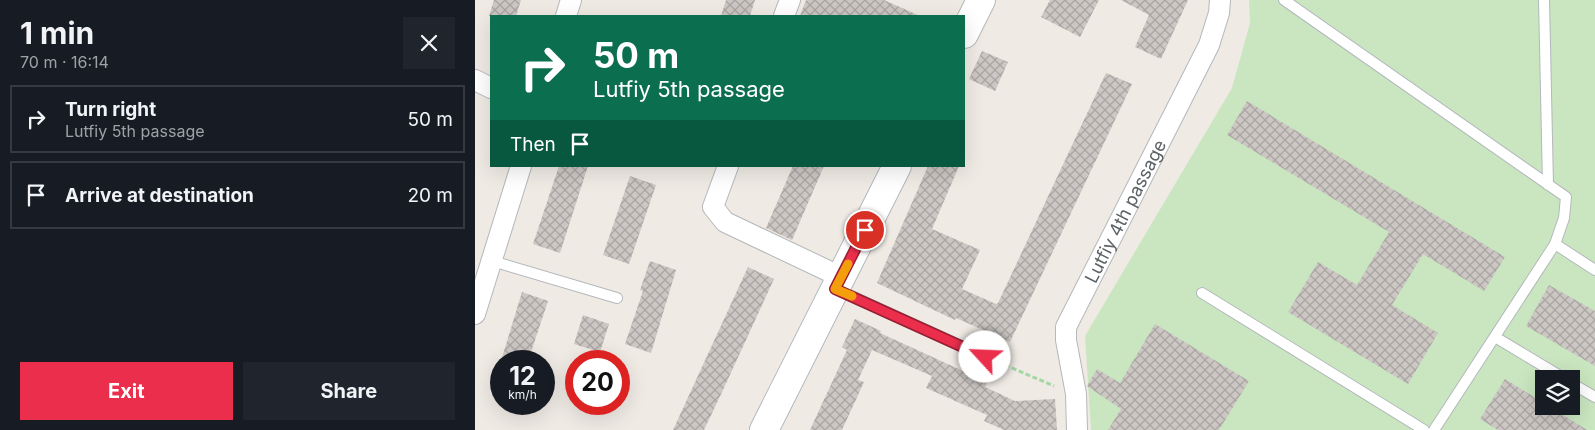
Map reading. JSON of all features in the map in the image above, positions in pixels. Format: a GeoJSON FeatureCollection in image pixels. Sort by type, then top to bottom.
{"type":"FeatureCollection","features":[{"type":"Feature","properties":{"kind":"street"},"geometry":{"type":"LineString","coordinates":[[566,15],[571,0]]}},
{"type":"Feature","properties":{"kind":"street"},"geometry":{"type":"LineString","coordinates":[[784,15],[790,0]]}},
{"type":"Feature","properties":{"kind":"street"},"geometry":{"type":"LineString","coordinates":[[965,32],[981,0]]}},
{"type":"Feature","properties":{"kind":"street","name":"Lutfiy 4th passage"},"geometry":{"type":"LineString","coordinates":[[1077,430],[1076,394],[1066,340],[1067,327],[1209,45],[1219,13],[1220,0]]}},
{"type":"Feature","properties":{"kind":"street"},"geometry":{"type":"LineString","coordinates":[[475,80],[490,88]]}},
{"type":"Feature","properties":{"kind":"street"},"geometry":{"type":"LineString","coordinates":[[475,314],[521,167]]}},
{"type":"Feature","properties":{"kind":"street"},"geometry":{"type":"LineString","coordinates":[[728,167],[713,207],[725,222],[838,283]]}},
{"type":"Feature","properties":{"kind":"street"},"geometry":{"type":"LineString","coordinates":[[764,430],[896,167]]}},
{"type":"Feature","properties":{"kind":"lane"},"geometry":{"type":"LineString","coordinates":[[1284,0],[1566,198],[1564,218],[1555,244],[1434,430]]}},
{"type":"Feature","properties":{"kind":"lane"},"geometry":{"type":"LineString","coordinates":[[1544,0],[1548,184]]}},
{"type":"Feature","properties":{"kind":"lane"},"geometry":{"type":"LineString","coordinates":[[1555,244],[1595,270]]}},
{"type":"Feature","properties":{"kind":"lane"},"geometry":{"type":"LineString","coordinates":[[492,261],[617,298]]}},
{"type":"Feature","properties":{"kind":"lane"},"geometry":{"type":"LineString","coordinates":[[838,283],[985,357]]}},
{"type":"Feature","properties":{"kind":"lane"},"geometry":{"type":"LineString","coordinates":[[1203,293],[1424,430]]}},
{"type":"Feature","properties":{"kind":"lane"},"geometry":{"type":"LineString","coordinates":[[1495,337],[1550,370]]}},
{"type":"Feature","properties":{"kind":"lane"},"geometry":{"type":"LineString","coordinates":[[1580,388],[1595,397]]}},
{"type":"Feature","properties":{"kind":"path"},"geometry":{"type":"LineString","coordinates":[[985,357],[1076,394]]}},
{"type":"Feature","properties":{"kind":"green space"},"geometry":{"type":"Polygon","coordinates":[[[1249,0],[1595,0],[1595,430],[1091,430],[1085,336],[1232,88],[1250,23],[1249,0]]]}},
{"type":"Feature","properties":{"kind":"building"},"geometry":{"type":"Polygon","coordinates":[[[494,0],[521,0],[516,15],[489,16],[494,0]]]}},
{"type":"Feature","properties":{"kind":"building"},"geometry":{"type":"Polygon","coordinates":[[[726,0],[755,0],[750,15],[721,15],[726,0]]]}},
{"type":"Feature","properties":{"kind":"building"},"geometry":{"type":"Polygon","coordinates":[[[806,0],[884,0],[918,15],[800,15],[806,0]]]}},
{"type":"Feature","properties":{"kind":"building"},"geometry":{"type":"Polygon","coordinates":[[[1050,0],[1099,0],[1080,37],[1041,17],[1050,0]]]}},
{"type":"Feature","properties":{"kind":"building"},"geometry":{"type":"Polygon","coordinates":[[[1121,0],[1188,0],[1161,59],[1135,47],[1149,15],[1121,0]]]}},
{"type":"Feature","properties":{"kind":"building"},"geometry":{"type":"Polygon","coordinates":[[[982,51],[1008,62],[995,91],[969,79],[982,51]]]}},
{"type":"Feature","properties":{"kind":"building"},"geometry":{"type":"Polygon","coordinates":[[[1106,73],[1132,84],[1010,342],[956,318],[955,320],[877,283],[928,167],[959,167],[932,229],[980,250],[962,289],[996,304],[1106,73]]]}},
{"type":"Feature","properties":{"kind":"building"},"geometry":{"type":"Polygon","coordinates":[[[1247,101],[1505,257],[1484,291],[1423,254],[1392,305],[1438,333],[1408,384],[1288,312],[1318,262],[1357,285],[1389,232],[1227,135],[1247,101]]]}},
{"type":"Feature","properties":{"kind":"building"},"geometry":{"type":"Polygon","coordinates":[[[559,167],[588,167],[560,253],[533,244],[559,167]]]}},
{"type":"Feature","properties":{"kind":"building"},"geometry":{"type":"Polygon","coordinates":[[[793,167],[824,167],[792,240],[766,228],[793,167]]]}},
{"type":"Feature","properties":{"kind":"building"},"geometry":{"type":"Polygon","coordinates":[[[630,176],[656,185],[629,264],[603,255],[630,176]]]}},
{"type":"Feature","properties":{"kind":"building"},"geometry":{"type":"Polygon","coordinates":[[[650,261],[676,270],[651,353],[625,344],[643,291],[640,290],[650,261]]]}},
{"type":"Feature","properties":{"kind":"building"},"geometry":{"type":"Polygon","coordinates":[[[748,267],[774,279],[723,390],[704,430],[673,430],[748,267]]]}},
{"type":"Feature","properties":{"kind":"building"},"geometry":{"type":"Polygon","coordinates":[[[1549,285],[1595,311],[1595,366],[1526,326],[1549,285]]]}},
{"type":"Feature","properties":{"kind":"building"},"geometry":{"type":"Polygon","coordinates":[[[522,292],[548,301],[532,350],[504,350],[522,292]]]}},
{"type":"Feature","properties":{"kind":"building"},"geometry":{"type":"Polygon","coordinates":[[[583,315],[609,324],[601,350],[594,350],[574,344],[583,315]]]}},
{"type":"Feature","properties":{"kind":"building"},"geometry":{"type":"Polygon","coordinates":[[[855,319],[881,331],[880,333],[987,382],[985,387],[1015,401],[1055,399],[1057,430],[1004,430],[984,421],[987,415],[926,388],[932,376],[872,350],[858,380],[864,382],[842,430],[810,430],[847,350],[842,347],[855,319]]]}},
{"type":"Feature","properties":{"kind":"building"},"geometry":{"type":"Polygon","coordinates":[[[1155,324],[1249,381],[1219,430],[1108,430],[1121,409],[1087,386],[1097,369],[1120,383],[1155,324]]]}},
{"type":"Feature","properties":{"kind":"building"},"geometry":{"type":"Polygon","coordinates":[[[1505,379],[1535,397],[1535,415],[1563,415],[1587,430],[1498,430],[1480,419],[1505,379]]]}},
{"type":"Feature","properties":{"kind":"slow traffic"},"geometry":{"type":"LineString","coordinates":[[848,264],[835,289],[852,296]]}},
{"type":"Feature","properties":{"kind":"route"},"geometry":{"type":"LineString","coordinates":[[865,230],[835,289],[985,357]]}}]}
